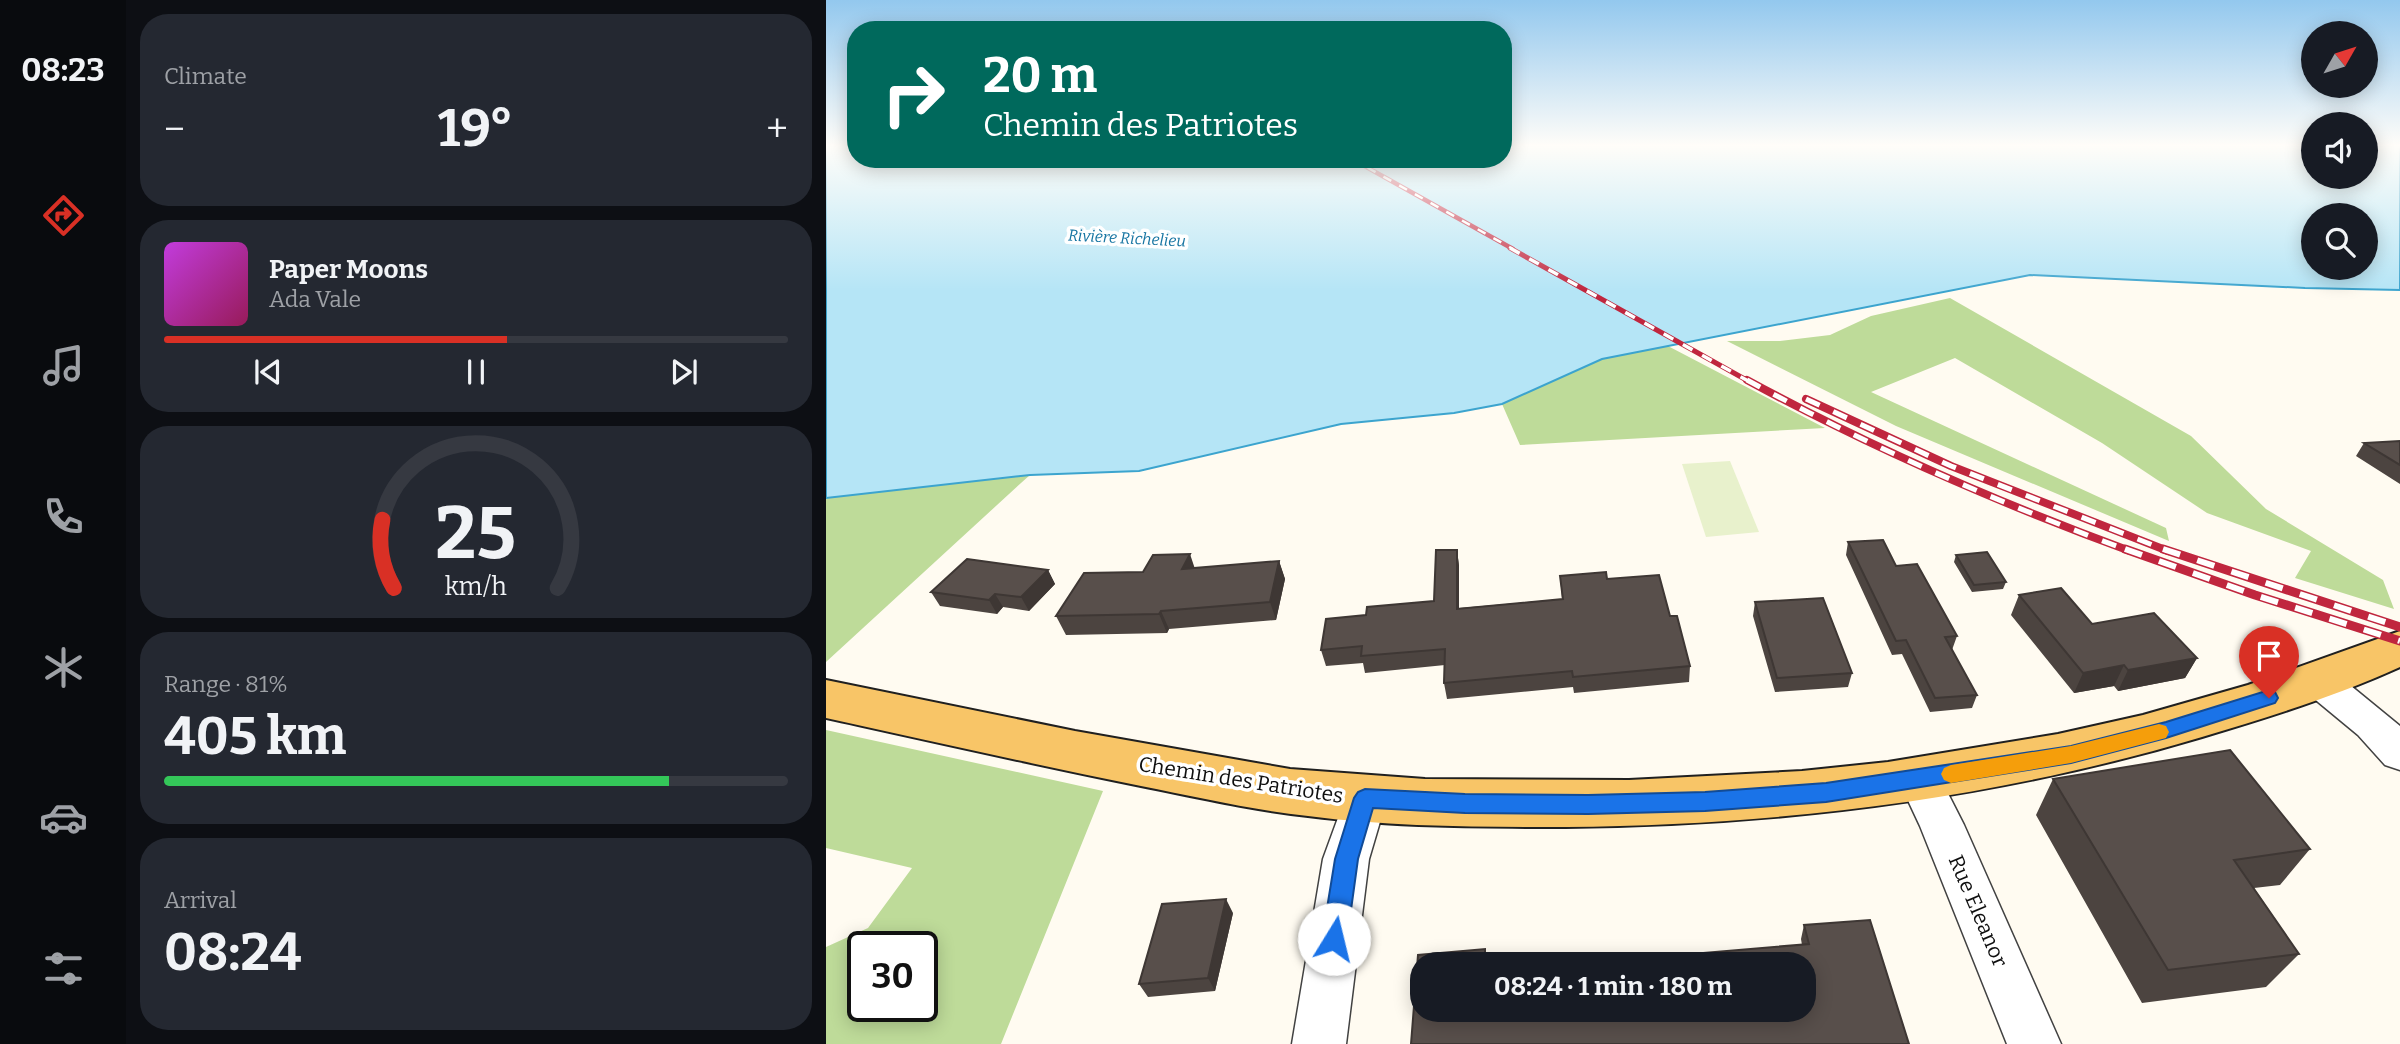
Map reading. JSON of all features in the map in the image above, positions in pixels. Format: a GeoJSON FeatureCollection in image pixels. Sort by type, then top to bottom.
{"type":"FeatureCollection","features":[{"type":"Feature","properties":{"kind":"main road","name":"Chemin des Patriotes"},"geometry":{"type":"LineString","coordinates":[[826,699],[1038,745],[1243,784],[1365,798],[1479,804],[1705,801],[1826,792],[2071,754],[2166,730],[2320,682],[2400,648]]}},
{"type":"Feature","properties":{"kind":"street"},"geometry":{"type":"LineString","coordinates":[[2320,682],[2372,724],[2400,753]]}},
{"type":"Feature","properties":{"kind":"street","name":"Rue Eleanor"},"geometry":{"type":"LineString","coordinates":[[1919,779],[1942,825],[2035,1044]]}},
{"type":"Feature","properties":{"kind":"street"},"geometry":{"type":"LineString","coordinates":[[1318,1044],[1346,859],[1365,798]]}},
{"type":"Feature","properties":{"kind":"green space"},"geometry":{"type":"Polygon","coordinates":[[[1950,298],[2191,436],[2266,509],[2383,580],[2394,609],[2295,578],[2311,551],[2207,513],[2102,443],[1955,358],[1871,392],[2166,528],[2169,541],[1896,426],[1727,341],[1780,341],[1830,335],[1871,316],[1950,298]]]}},
{"type":"Feature","properties":{"kind":"green space"},"geometry":{"type":"Polygon","coordinates":[[[1666,345],[1825,428],[1520,445],[1502,404],[1602,359],[1666,345]]]}},
{"type":"Feature","properties":{"kind":"green space"},"geometry":{"type":"Polygon","coordinates":[[[1730,461],[1759,532],[1706,537],[1682,464],[1730,461]]]}},
{"type":"Feature","properties":{"kind":"green space"},"geometry":{"type":"Polygon","coordinates":[[[1030,475],[1021,483],[826,662],[826,498],[1030,475]]]}},
{"type":"Feature","properties":{"kind":"green space"},"geometry":{"type":"Polygon","coordinates":[[[826,730],[1103,791],[1001,1044],[826,1044],[826,947],[847,938],[847,1022],[938,1022],[938,931],[861,931],[868,928],[912,868],[826,848],[826,730]]]}},
{"type":"Feature","properties":{"kind":"water","name":"Rivière Richelieu"},"geometry":{"type":"Polygon","coordinates":[[[826,194],[2400,194],[2400,290],[2030,275],[1602,359],[1502,404],[1454,413],[1341,424],[1139,471],[1030,475],[826,498],[826,194]]]}},
{"type":"Feature","properties":{"kind":"building"},"geometry":{"type":"Polygon","coordinates":[[[2400,441],[2400,465],[2364,443],[2400,441]]]}},
{"type":"Feature","properties":{"kind":"building"},"geometry":{"type":"Polygon","coordinates":[[[1883,540],[1896,566],[1917,564],[1957,636],[1945,637],[1977,695],[1935,698],[1906,640],[1896,641],[1848,542],[1883,540]]]}},
{"type":"Feature","properties":{"kind":"building"},"geometry":{"type":"Polygon","coordinates":[[[1436,550],[1457,550],[1457,609],[1563,599],[1560,576],[1606,572],[1607,579],[1659,575],[1670,616],[1677,616],[1690,666],[1573,677],[1572,671],[1444,683],[1445,649],[1361,656],[1362,646],[1321,650],[1326,619],[1366,615],[1367,607],[1434,601],[1436,550]]]}},
{"type":"Feature","properties":{"kind":"building"},"geometry":{"type":"Polygon","coordinates":[[[1987,552],[2006,582],[1974,585],[1956,555],[1987,552]]]}},
{"type":"Feature","properties":{"kind":"building"},"geometry":{"type":"Polygon","coordinates":[[[1190,554],[1182,569],[1279,561],[1270,602],[1161,611],[1159,614],[1056,616],[1084,573],[1143,572],[1153,555],[1190,554]]]}},
{"type":"Feature","properties":{"kind":"building"},"geometry":{"type":"Polygon","coordinates":[[[967,559],[1048,570],[1021,597],[995,594],[989,600],[931,592],[967,559]]]}},
{"type":"Feature","properties":{"kind":"building"},"geometry":{"type":"Polygon","coordinates":[[[2061,588],[2092,624],[2154,613],[2197,658],[2128,670],[2124,665],[2083,673],[2019,595],[2061,588]]]}},
{"type":"Feature","properties":{"kind":"building"},"geometry":{"type":"Polygon","coordinates":[[[1823,598],[1852,673],[1777,678],[1755,602],[1823,598]]]}},
{"type":"Feature","properties":{"kind":"building"},"geometry":{"type":"Polygon","coordinates":[[[2230,750],[2310,849],[2234,860],[2299,954],[2168,970],[2053,779],[2230,750]]]}},
{"type":"Feature","properties":{"kind":"building"},"geometry":{"type":"Polygon","coordinates":[[[1226,899],[1208,978],[1139,984],[1162,904],[1226,899]]]}},
{"type":"Feature","properties":{"kind":"building"},"geometry":{"type":"Polygon","coordinates":[[[1870,920],[1909,1044],[1411,1044],[1413,1022],[1816,1022],[1816,952],[1715,952],[1809,944],[1804,925],[1870,920]]]}},
{"type":"Feature","properties":{"kind":"building"},"geometry":{"type":"Polygon","coordinates":[[[1485,949],[1485,952],[1452,952],[1485,949]]]}},
{"type":"Feature","properties":{"kind":"railway"},"geometry":{"type":"LineString","coordinates":[[1414,194],[1513,249]]}},
{"type":"Feature","properties":{"kind":"railway"},"geometry":{"type":"LineString","coordinates":[[1510,248],[1750,382]]}},
{"type":"Feature","properties":{"kind":"railway"},"geometry":{"type":"LineString","coordinates":[[1747,380],[1793,405],[1936,473],[2130,551]]}},
{"type":"Feature","properties":{"kind":"railway"},"geometry":{"type":"LineString","coordinates":[[1806,399],[1951,466],[2168,551]]}},
{"type":"Feature","properties":{"kind":"railway"},"geometry":{"type":"LineString","coordinates":[[2125,549],[2255,595],[2400,641]]}},
{"type":"Feature","properties":{"kind":"railway"},"geometry":{"type":"LineString","coordinates":[[2163,549],[2400,627]]}},
{"type":"Feature","properties":{"kind":"slow traffic"},"geometry":{"type":"LineString","coordinates":[[1951,774],[2071,754],[2159,732]]}},
{"type":"Feature","properties":{"kind":"route"},"geometry":{"type":"LineString","coordinates":[[1334,939],[1346,859],[1365,798],[1465,804],[1588,804],[1705,801],[1826,792],[2071,754],[2166,730],[2269,698]]}}]}
